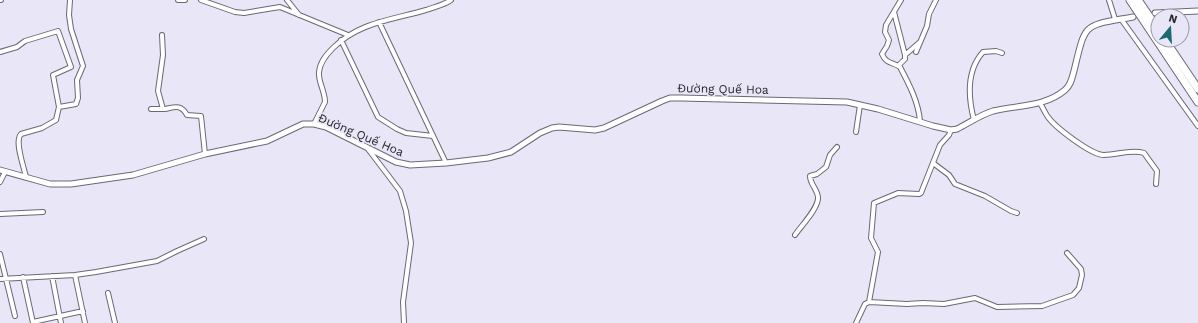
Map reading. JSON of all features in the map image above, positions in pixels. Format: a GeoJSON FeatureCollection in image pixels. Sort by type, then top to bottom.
{"type":"FeatureCollection","features":[{"type":"Feature","properties":{"kind":"highway"},"geometry":{"type":"LineString","coordinates":[[1130,0],[1198,102]]}},
{"type":"Feature","properties":{"kind":"highway"},"geometry":{"type":"LineString","coordinates":[[1138,0],[1150,17]]}},
{"type":"Feature","properties":{"kind":"highway"},"geometry":{"type":"LineString","coordinates":[[1170,48],[1198,89]]}},
{"type":"Feature","properties":{"kind":"street"},"geometry":{"type":"LineString","coordinates":[[59,107],[76,104],[78,98],[77,80],[83,66],[69,21],[70,0]]}},
{"type":"Feature","properties":{"kind":"street"},"geometry":{"type":"LineString","coordinates":[[178,0],[185,0]]}},
{"type":"Feature","properties":{"kind":"street"},"geometry":{"type":"LineString","coordinates":[[201,0],[238,13],[251,13],[280,7],[348,35]]}},
{"type":"Feature","properties":{"kind":"street"},"geometry":{"type":"LineString","coordinates":[[287,0],[299,15]]}},
{"type":"Feature","properties":{"kind":"street"},"geometry":{"type":"LineString","coordinates":[[314,124],[325,102],[319,78],[320,68],[324,58],[341,40],[357,30],[379,22],[408,16],[445,4],[452,0]]}},
{"type":"Feature","properties":{"kind":"street"},"geometry":{"type":"LineString","coordinates":[[901,0],[886,26],[885,32],[889,40],[882,54],[884,59],[888,62],[899,65],[920,113],[920,122]]}},
{"type":"Feature","properties":{"kind":"street"},"geometry":{"type":"LineString","coordinates":[[916,52],[928,26],[930,14],[936,0]]}},
{"type":"Feature","properties":{"kind":"street"},"geometry":{"type":"LineString","coordinates":[[1109,0],[1115,19]]}},
{"type":"Feature","properties":{"kind":"street"},"geometry":{"type":"LineString","coordinates":[[894,12],[905,55],[905,59],[899,65]]}},
{"type":"Feature","properties":{"kind":"street"},"geometry":{"type":"LineString","coordinates":[[869,302],[878,252],[871,238],[874,203],[898,194],[921,193],[940,145],[949,135],[951,130],[957,129],[981,116],[1001,109],[1040,103],[1060,94],[1071,82],[1082,39],[1088,29],[1101,22],[1133,17]]}},
{"type":"Feature","properties":{"kind":"street"},"geometry":{"type":"LineString","coordinates":[[1122,19],[1198,126]]}},
{"type":"Feature","properties":{"kind":"street"},"geometry":{"type":"LineString","coordinates":[[379,22],[446,163]]}},
{"type":"Feature","properties":{"kind":"street"},"geometry":{"type":"LineString","coordinates":[[0,52],[17,47],[25,41],[58,31],[71,66],[53,75],[59,107],[54,121],[42,128],[19,136],[18,142],[26,177]]}},
{"type":"Feature","properties":{"kind":"street"},"geometry":{"type":"LineString","coordinates":[[162,35],[163,55],[158,91],[163,109]]}},
{"type":"Feature","properties":{"kind":"street"},"geometry":{"type":"LineString","coordinates":[[341,40],[378,117],[406,133],[434,136]]}},
{"type":"Feature","properties":{"kind":"street"},"geometry":{"type":"LineString","coordinates":[[905,55],[922,40]]}},
{"type":"Feature","properties":{"kind":"street"},"geometry":{"type":"LineString","coordinates":[[974,120],[970,103],[970,80],[972,69],[979,56],[985,51],[996,51],[1002,53]]}},
{"type":"Feature","properties":{"kind":"street","name":"Đường Quế Hoa"},"geometry":{"type":"LineString","coordinates":[[3,171],[50,184],[71,184],[133,175],[205,154],[267,141],[303,124],[314,124],[326,127],[402,164],[446,163],[505,154],[552,128],[559,127],[595,130],[604,128],[670,98],[847,102],[860,104],[951,130]]}},
{"type":"Feature","properties":{"kind":"street"},"geometry":{"type":"LineString","coordinates":[[1040,103],[1050,119],[1078,143],[1093,152],[1104,155],[1133,152],[1144,153],[1157,171],[1156,184]]}},
{"type":"Feature","properties":{"kind":"street"},"geometry":{"type":"LineString","coordinates":[[856,132],[860,104]]}},
{"type":"Feature","properties":{"kind":"street"},"geometry":{"type":"LineString","coordinates":[[151,109],[163,109],[176,106],[181,107],[187,115],[201,116],[205,154]]}},
{"type":"Feature","properties":{"kind":"street"},"geometry":{"type":"LineString","coordinates":[[795,235],[815,209],[818,200],[818,196],[811,183],[810,177],[826,167],[830,155],[837,146]]}},
{"type":"Feature","properties":{"kind":"street"},"geometry":{"type":"LineString","coordinates":[[366,147],[398,187],[402,196],[410,243],[403,302],[404,323]]}},
{"type":"Feature","properties":{"kind":"street"},"geometry":{"type":"LineString","coordinates":[[933,163],[949,175],[955,184],[985,196],[1011,212],[1017,213]]}},
{"type":"Feature","properties":{"kind":"street"},"geometry":{"type":"LineString","coordinates":[[0,182],[3,171]]}},
{"type":"Feature","properties":{"kind":"street"},"geometry":{"type":"LineString","coordinates":[[0,214],[43,212]]}},
{"type":"Feature","properties":{"kind":"street"},"geometry":{"type":"LineString","coordinates":[[2,278],[75,275],[157,262],[204,239]]}},
{"type":"Feature","properties":{"kind":"street"},"geometry":{"type":"LineString","coordinates":[[856,323],[865,304],[869,302],[944,304],[975,298],[997,307],[1042,306],[1073,295],[1080,288],[1082,275],[1081,269],[1067,253]]}},
{"type":"Feature","properties":{"kind":"street"},"geometry":{"type":"LineString","coordinates":[[0,257],[2,278],[15,316]]}},
{"type":"Feature","properties":{"kind":"street"},"geometry":{"type":"LineString","coordinates":[[75,275],[85,323]]}},
{"type":"Feature","properties":{"kind":"street"},"geometry":{"type":"LineString","coordinates":[[52,276],[61,323]]}},
{"type":"Feature","properties":{"kind":"street"},"geometry":{"type":"LineString","coordinates":[[23,277],[33,322],[83,311]]}},
{"type":"Feature","properties":{"kind":"street"},"geometry":{"type":"LineString","coordinates":[[108,293],[115,323]]}}]}
